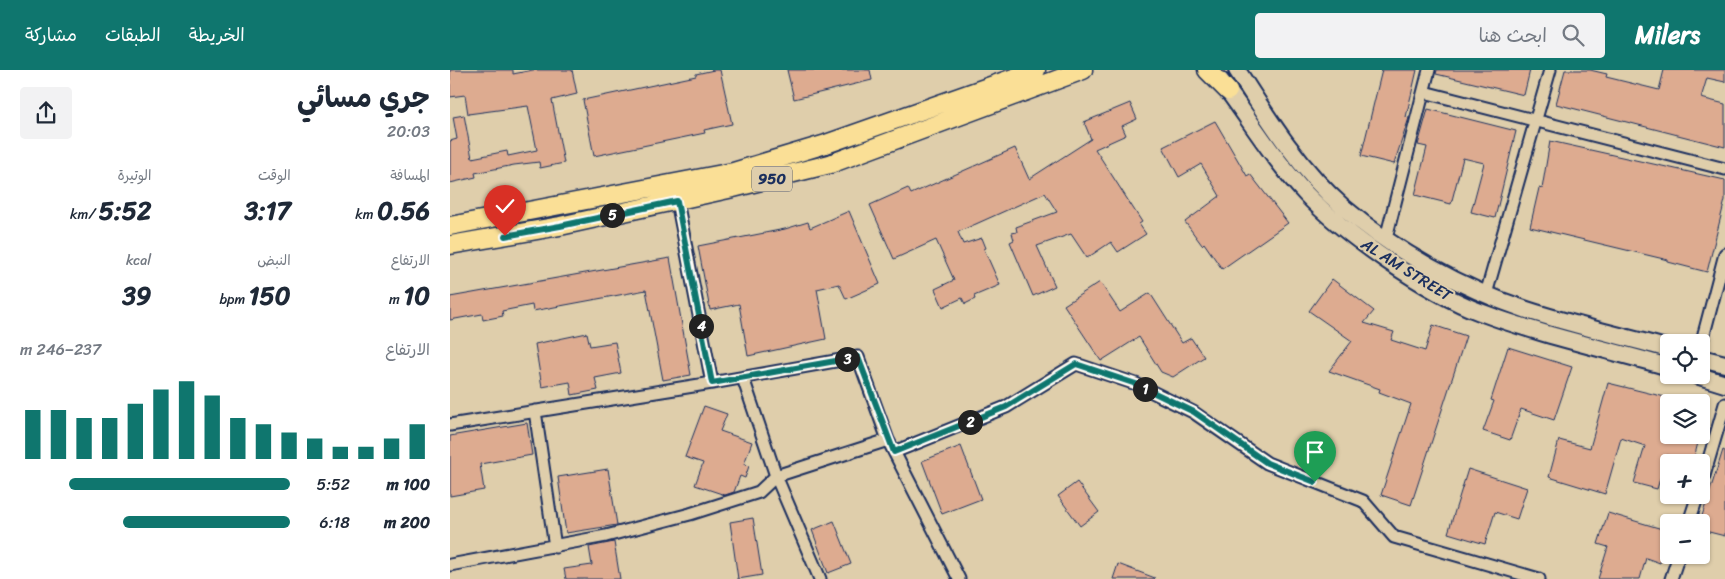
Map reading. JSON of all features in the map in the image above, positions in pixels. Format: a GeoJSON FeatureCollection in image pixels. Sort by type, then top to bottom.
{"type":"FeatureCollection","features":[{"type":"Feature","properties":{"kind":"main road","name":"950"},"geometry":{"type":"LineString","coordinates":[[450,226],[733,172],[826,144],[1036,70]]}},
{"type":"Feature","properties":{"kind":"main road","name":"950"},"geometry":{"type":"LineString","coordinates":[[450,245],[560,226],[677,201],[830,164],[1082,70]]}},
{"type":"Feature","properties":{"kind":"main road"},"geometry":{"type":"LineString","coordinates":[[1207,70],[1228,91]]}},
{"type":"Feature","properties":{"kind":"main road","name":"AL AM STREET"},"geometry":{"type":"LineString","coordinates":[[1212,70],[1271,154],[1307,195],[1343,228],[1429,287],[1479,312],[1660,364]]}},
{"type":"Feature","properties":{"kind":"main road","name":"AL AM STREET"},"geometry":{"type":"LineString","coordinates":[[1237,70],[1270,121],[1301,162],[1342,206],[1386,238],[1431,267],[1486,294],[1527,310],[1660,347]]}},
{"type":"Feature","properties":{"kind":"main road"},"geometry":{"type":"LineString","coordinates":[[1710,360],[1725,364]]}},
{"type":"Feature","properties":{"kind":"main road"},"geometry":{"type":"LineString","coordinates":[[1710,379],[1725,384]]}},
{"type":"Feature","properties":{"kind":"street"},"geometry":{"type":"LineString","coordinates":[[1386,238],[1429,70]]}},
{"type":"Feature","properties":{"kind":"street"},"geometry":{"type":"LineString","coordinates":[[1486,294],[1550,70]]}},
{"type":"Feature","properties":{"kind":"street"},"geometry":{"type":"LineString","coordinates":[[1424,92],[1535,122],[1725,169]]}},
{"type":"Feature","properties":{"kind":"street"},"geometry":{"type":"LineString","coordinates":[[677,201],[712,383]]}},
{"type":"Feature","properties":{"kind":"street"},"geometry":{"type":"LineString","coordinates":[[1705,334],[1720,292],[1725,254]]}},
{"type":"Feature","properties":{"kind":"street"},"geometry":{"type":"LineString","coordinates":[[450,425],[712,383],[858,357],[888,440],[959,579]]}},
{"type":"Feature","properties":{"kind":"street"},"geometry":{"type":"LineString","coordinates":[[894,452],[1006,407],[1076,364],[1136,384],[1185,408],[1267,463],[1363,501],[1394,537],[1539,579]]}},
{"type":"Feature","properties":{"kind":"street"},"geometry":{"type":"LineString","coordinates":[[742,378],[776,476],[820,579]]}},
{"type":"Feature","properties":{"kind":"street"},"geometry":{"type":"LineString","coordinates":[[1710,455],[1725,404]]}},
{"type":"Feature","properties":{"kind":"street"},"geometry":{"type":"LineString","coordinates":[[535,411],[555,547]]}},
{"type":"Feature","properties":{"kind":"street"},"geometry":{"type":"LineString","coordinates":[[450,565],[606,536],[759,492],[776,476],[888,440]]}},
{"type":"Feature","properties":{"kind":"street"},"geometry":{"type":"LineString","coordinates":[[1671,579],[1676,564]]}},
{"type":"Feature","properties":{"kind":"building"},"geometry":{"type":"Polygon","coordinates":[[[450,70],[513,70],[513,74],[533,70],[572,70],[577,94],[552,100],[564,163],[540,168],[539,162],[514,165],[475,173],[476,177],[450,183],[450,141],[457,139],[453,117],[464,115],[472,158],[507,151],[508,156],[537,150],[528,106],[468,114],[465,95],[450,97],[450,70]]]}},
{"type":"Feature","properties":{"kind":"building"},"geometry":{"type":"Polygon","coordinates":[[[720,70],[732,124],[704,130],[705,133],[594,156],[583,100],[696,76],[696,74],[720,70]]]}},
{"type":"Feature","properties":{"kind":"building"},"geometry":{"type":"Polygon","coordinates":[[[787,70],[870,70],[872,80],[794,99],[787,70]]]}},
{"type":"Feature","properties":{"kind":"building"},"geometry":{"type":"Polygon","coordinates":[[[1382,70],[1417,70],[1406,117],[1409,118],[1394,164],[1361,156],[1382,70]]]}},
{"type":"Feature","properties":{"kind":"building"},"geometry":{"type":"Polygon","coordinates":[[[1437,70],[1530,70],[1524,95],[1436,74],[1437,70]]]}},
{"type":"Feature","properties":{"kind":"building"},"geometry":{"type":"Polygon","coordinates":[[[1565,70],[1590,70],[1607,74],[1606,77],[1659,90],[1664,70],[1725,70],[1725,82],[1707,78],[1701,98],[1725,104],[1725,147],[1556,104],[1565,70]]]}},
{"type":"Feature","properties":{"kind":"building"},"geometry":{"type":"Polygon","coordinates":[[[1130,103],[1137,119],[1122,126],[1126,135],[1095,149],[1142,222],[1139,224],[1146,234],[1118,252],[1111,242],[1087,258],[1071,234],[1037,246],[1055,286],[1033,296],[1010,242],[1014,240],[1012,233],[1017,232],[1016,227],[1057,212],[1045,193],[958,232],[963,244],[982,238],[986,248],[984,249],[1000,285],[974,296],[975,299],[965,304],[962,298],[943,307],[935,289],[954,280],[936,240],[894,259],[870,205],[908,188],[911,194],[1015,148],[1029,179],[1091,139],[1084,122],[1130,103]]]}},
{"type":"Feature","properties":{"kind":"building"},"geometry":{"type":"Polygon","coordinates":[[[1428,109],[1516,131],[1495,218],[1471,212],[1484,163],[1463,158],[1451,204],[1415,195],[1427,147],[1418,145],[1428,109]]]}},
{"type":"Feature","properties":{"kind":"building"},"geometry":{"type":"Polygon","coordinates":[[[1215,121],[1247,176],[1250,174],[1288,223],[1222,269],[1204,243],[1202,245],[1185,222],[1220,196],[1201,164],[1179,177],[1163,147],[1215,121]]]}},
{"type":"Feature","properties":{"kind":"building"},"geometry":{"type":"Polygon","coordinates":[[[1550,141],[1725,180],[1725,200],[1707,272],[1668,262],[1668,260],[1530,227],[1539,188],[1542,189],[1550,141]]]}},
{"type":"Feature","properties":{"kind":"building"},"geometry":{"type":"Polygon","coordinates":[[[849,211],[880,284],[846,299],[839,284],[817,289],[826,339],[748,356],[739,304],[710,310],[698,246],[785,229],[808,222],[810,228],[849,211]]]}},
{"type":"Feature","properties":{"kind":"building"},"geometry":{"type":"Polygon","coordinates":[[[670,258],[691,375],[663,380],[646,290],[533,311],[532,305],[502,311],[503,316],[483,320],[482,314],[450,320],[450,297],[670,258]]]}},
{"type":"Feature","properties":{"kind":"building"},"geometry":{"type":"Polygon","coordinates":[[[1332,279],[1374,311],[1364,323],[1394,332],[1391,340],[1425,351],[1433,325],[1466,336],[1411,505],[1381,495],[1411,404],[1379,392],[1380,389],[1329,371],[1352,341],[1309,311],[1332,279]]]}},
{"type":"Feature","properties":{"kind":"building"},"geometry":{"type":"Polygon","coordinates":[[[1100,282],[1120,312],[1150,293],[1182,343],[1191,338],[1204,357],[1173,377],[1161,372],[1139,337],[1101,361],[1064,305],[1100,282]]]}},
{"type":"Feature","properties":{"kind":"building"},"geometry":{"type":"Polygon","coordinates":[[[587,333],[590,346],[615,342],[621,373],[595,378],[598,390],[572,395],[570,382],[542,387],[535,344],[587,333]]]}},
{"type":"Feature","properties":{"kind":"building"},"geometry":{"type":"Polygon","coordinates":[[[1508,347],[1572,367],[1554,420],[1521,409],[1510,440],[1483,431],[1494,401],[1491,400],[1508,347]]]}},
{"type":"Feature","properties":{"kind":"building"},"geometry":{"type":"Polygon","coordinates":[[[1608,383],[1660,396],[1660,444],[1698,444],[1695,454],[1660,454],[1660,479],[1657,489],[1634,483],[1645,446],[1621,438],[1605,494],[1549,477],[1559,440],[1590,448],[1608,383]]]}},
{"type":"Feature","properties":{"kind":"building"},"geometry":{"type":"Polygon","coordinates":[[[704,406],[727,414],[720,431],[752,442],[744,464],[749,466],[745,478],[740,476],[734,492],[725,495],[695,485],[703,463],[685,457],[704,406]]]}},
{"type":"Feature","properties":{"kind":"building"},"geometry":{"type":"Polygon","coordinates":[[[527,423],[532,455],[480,464],[484,490],[450,496],[450,436],[527,423]]]}},
{"type":"Feature","properties":{"kind":"building"},"geometry":{"type":"Polygon","coordinates":[[[961,446],[981,499],[942,514],[922,461],[961,446]]]}},
{"type":"Feature","properties":{"kind":"building"},"geometry":{"type":"Polygon","coordinates":[[[1723,450],[1725,451],[1725,536],[1710,532],[1710,514],[1703,514],[1706,504],[1710,504],[1710,491],[1723,450]]]}},
{"type":"Feature","properties":{"kind":"building"},"geometry":{"type":"Polygon","coordinates":[[[608,469],[617,525],[566,533],[558,477],[608,469]]]}},
{"type":"Feature","properties":{"kind":"building"},"geometry":{"type":"Polygon","coordinates":[[[1468,469],[1527,488],[1517,519],[1495,512],[1485,544],[1448,533],[1468,469]]]}},
{"type":"Feature","properties":{"kind":"building"},"geometry":{"type":"Polygon","coordinates":[[[1077,482],[1099,512],[1080,526],[1058,496],[1077,482]]]}},
{"type":"Feature","properties":{"kind":"building"},"geometry":{"type":"Polygon","coordinates":[[[1608,513],[1660,528],[1660,563],[1646,558],[1640,579],[1598,579],[1608,547],[1598,544],[1608,513]]]}},
{"type":"Feature","properties":{"kind":"building"},"geometry":{"type":"Polygon","coordinates":[[[753,518],[762,575],[738,579],[730,522],[753,518]]]}},
{"type":"Feature","properties":{"kind":"building"},"geometry":{"type":"Polygon","coordinates":[[[834,521],[851,564],[828,573],[812,530],[834,521]]]}},
{"type":"Feature","properties":{"kind":"building"},"geometry":{"type":"Polygon","coordinates":[[[614,542],[620,579],[566,579],[564,569],[592,565],[589,547],[614,542]]]}},
{"type":"Feature","properties":{"kind":"building"},"geometry":{"type":"Polygon","coordinates":[[[1118,564],[1155,578],[1113,579],[1118,564]]]}},
{"type":"Feature","properties":{"kind":"route"},"geometry":{"type":"LineString","coordinates":[[505,236],[677,201],[712,383],[858,357],[894,452],[1006,407],[1076,364],[1136,384],[1194,412],[1267,463],[1315,482]]}}]}
